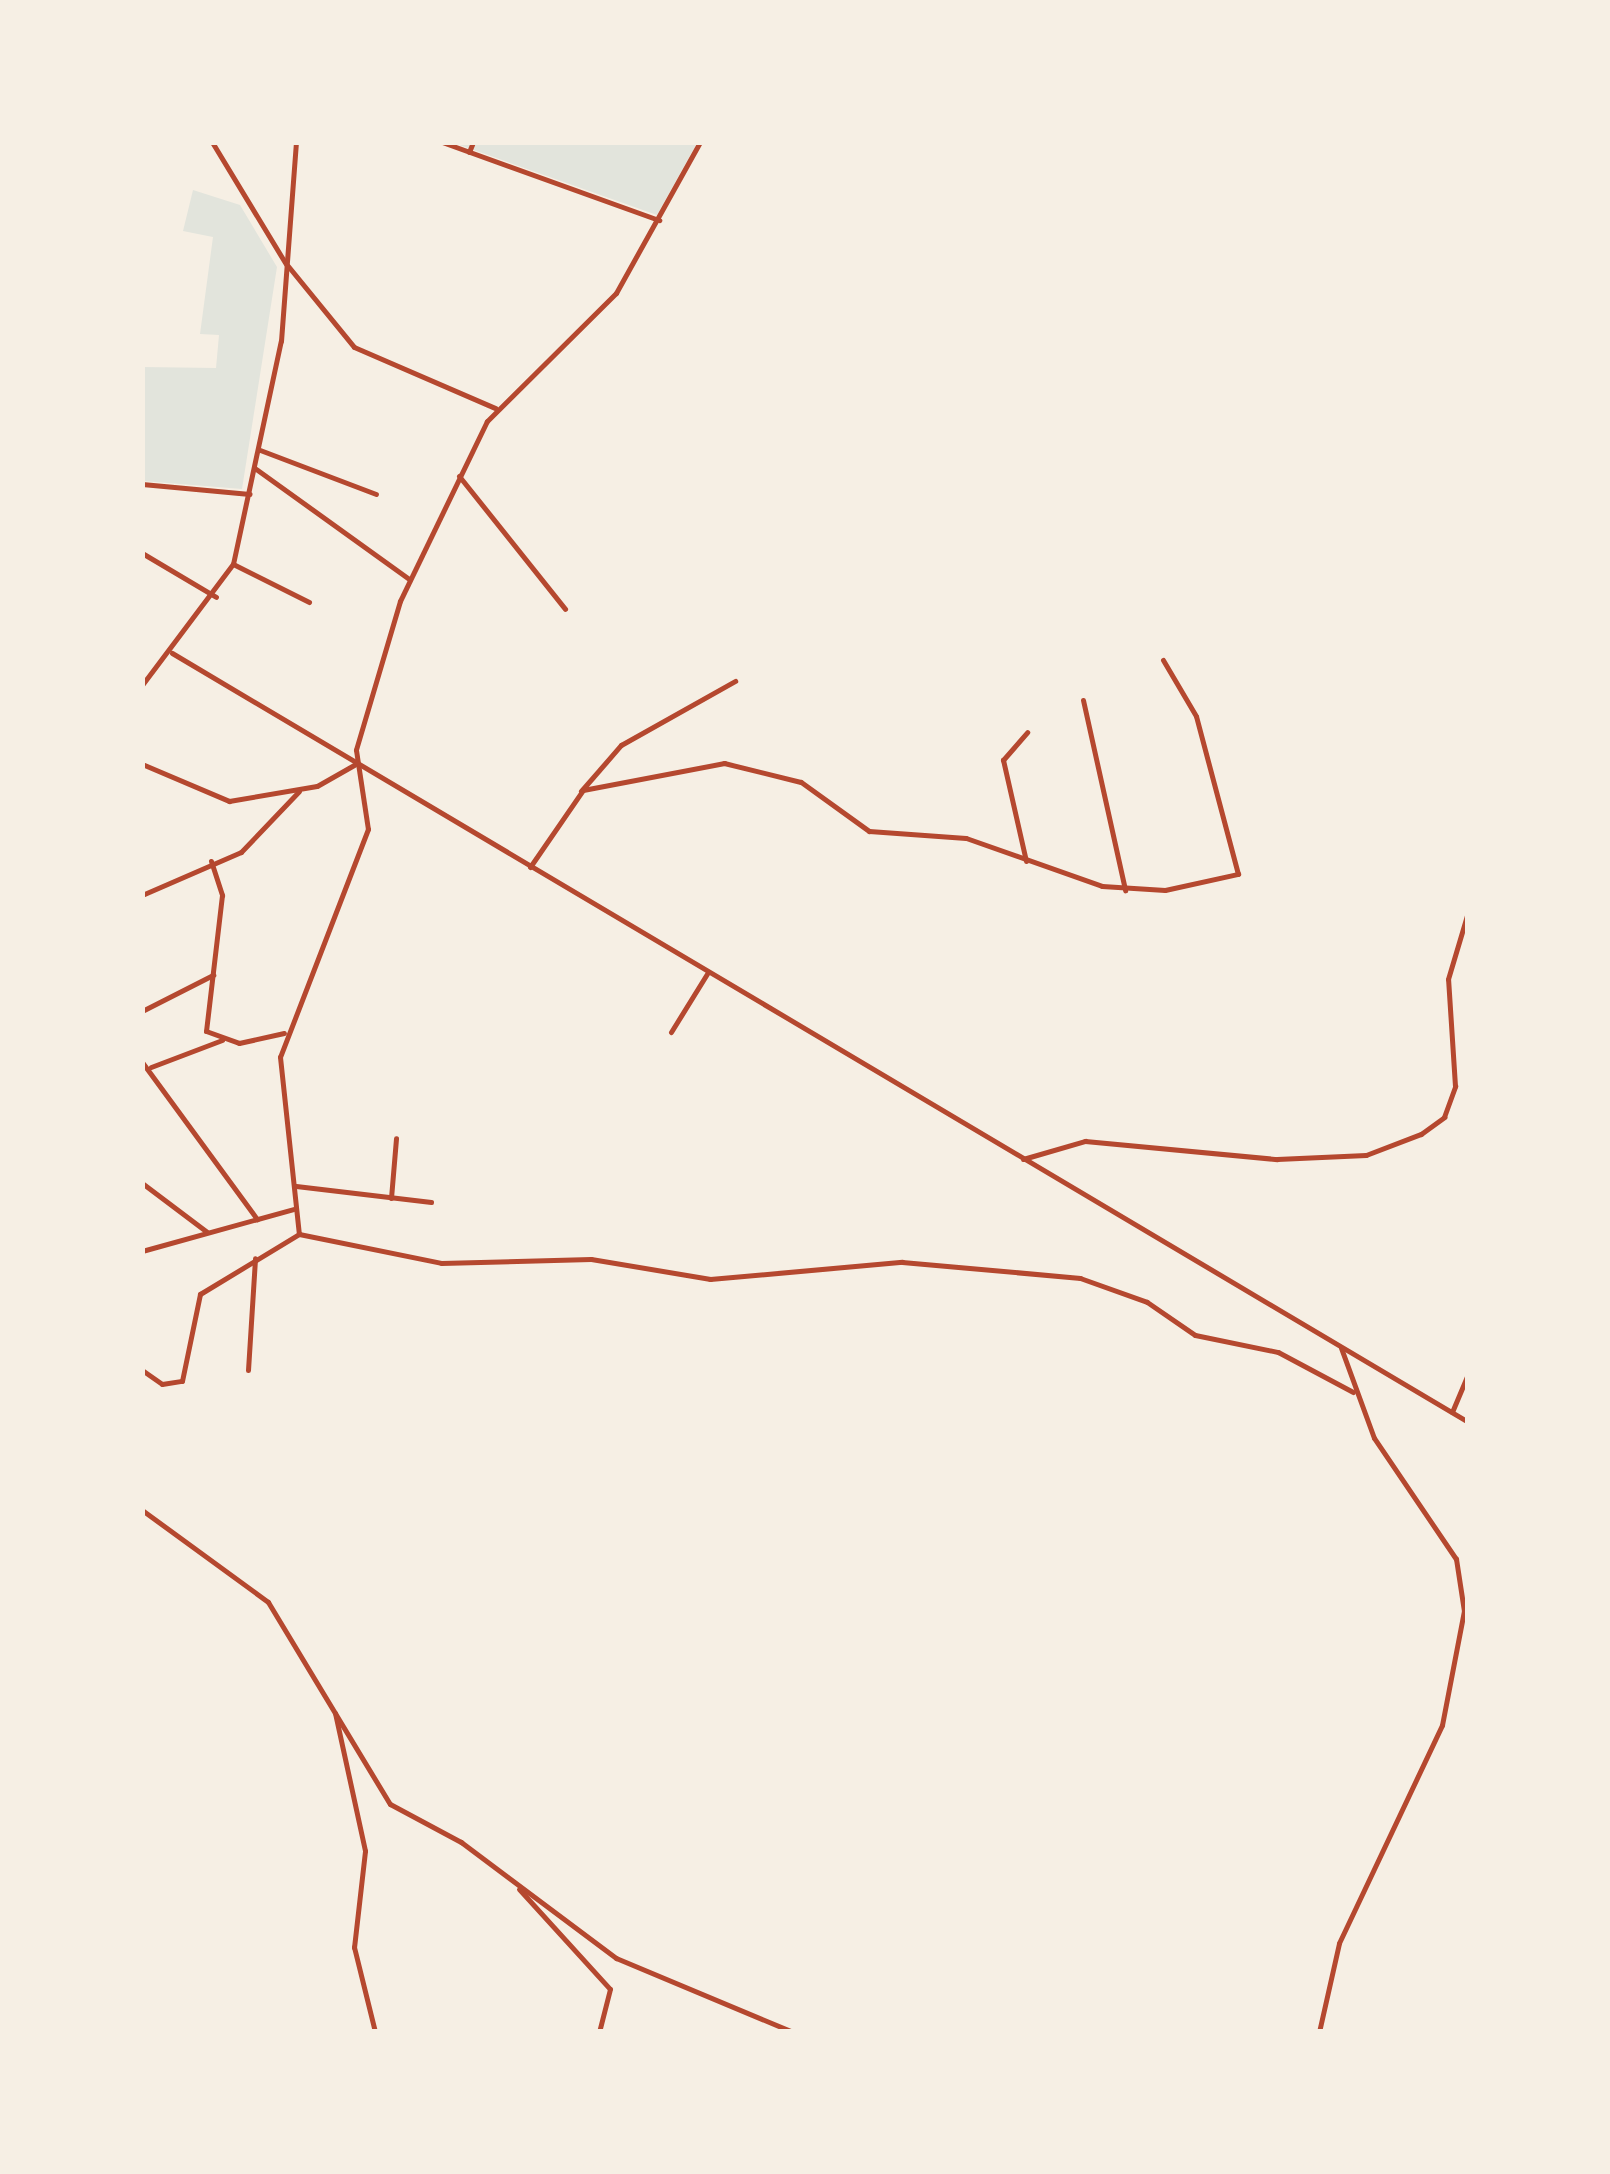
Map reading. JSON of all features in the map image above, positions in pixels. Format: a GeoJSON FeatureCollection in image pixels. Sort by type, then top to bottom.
{"type":"FeatureCollection","features":[{"type":"Feature","properties":{"kind":"street"},"geometry":{"type":"LineString","coordinates":[[212,142],[288,266],[354,348],[495,408]]}},
{"type":"Feature","properties":{"kind":"street"},"geometry":{"type":"LineString","coordinates":[[142,685],[216,596],[233,564],[260,450],[288,266],[296,142]]}},
{"type":"Feature","properties":{"kind":"street"},"geometry":{"type":"LineString","coordinates":[[442,142],[659,220]]}},
{"type":"Feature","properties":{"kind":"street"},"geometry":{"type":"LineString","coordinates":[[469,152],[473,142]]}},
{"type":"Feature","properties":{"kind":"street"},"geometry":{"type":"LineString","coordinates":[[299,1234],[294,1209],[296,1186],[280,1104],[286,1032],[368,828],[354,764],[409,579],[495,408],[607,304],[659,220],[700,142]]}},
{"type":"Feature","properties":{"kind":"street"},"geometry":{"type":"LineString","coordinates":[[260,450],[376,494]]}},
{"type":"Feature","properties":{"kind":"street"},"geometry":{"type":"LineString","coordinates":[[256,469],[409,579]]}},
{"type":"Feature","properties":{"kind":"street"},"geometry":{"type":"LineString","coordinates":[[458,476],[565,609]]}},
{"type":"Feature","properties":{"kind":"street"},"geometry":{"type":"LineString","coordinates":[[142,484],[250,494]]}},
{"type":"Feature","properties":{"kind":"street"},"geometry":{"type":"LineString","coordinates":[[142,553],[216,596]]}},
{"type":"Feature","properties":{"kind":"street"},"geometry":{"type":"LineString","coordinates":[[233,564],[309,602]]}},
{"type":"Feature","properties":{"kind":"street"},"geometry":{"type":"LineString","coordinates":[[172,653],[1468,1422]]}},
{"type":"Feature","properties":{"kind":"street"},"geometry":{"type":"LineString","coordinates":[[579,794],[724,762],[801,782],[869,831],[966,838],[1026,861],[1125,890],[1238,874],[1196,716],[1163,660]]}},
{"type":"Feature","properties":{"kind":"street"},"geometry":{"type":"LineString","coordinates":[[530,867],[579,794],[621,745],[735,681]]}},
{"type":"Feature","properties":{"kind":"street"},"geometry":{"type":"LineString","coordinates":[[1083,700],[1125,890]]}},
{"type":"Feature","properties":{"kind":"street"},"geometry":{"type":"LineString","coordinates":[[1026,861],[1004,760],[1028,732]]}},
{"type":"Feature","properties":{"kind":"street"},"geometry":{"type":"LineString","coordinates":[[142,764],[213,799],[300,790],[354,764]]}},
{"type":"Feature","properties":{"kind":"street"},"geometry":{"type":"LineString","coordinates":[[142,895],[260,836],[300,790]]}},
{"type":"Feature","properties":{"kind":"street"},"geometry":{"type":"LineString","coordinates":[[212,861],[222,895],[203,1024],[222,1040]]}},
{"type":"Feature","properties":{"kind":"street"},"geometry":{"type":"LineString","coordinates":[[1023,1160],[1085,1142],[1277,1160],[1366,1154],[1420,1134],[1444,1117],[1456,1086],[1448,979],[1468,912]]}},
{"type":"Feature","properties":{"kind":"street"},"geometry":{"type":"LineString","coordinates":[[671,1032],[708,972]]}},
{"type":"Feature","properties":{"kind":"street"},"geometry":{"type":"LineString","coordinates":[[142,1011],[213,975]]}},
{"type":"Feature","properties":{"kind":"street"},"geometry":{"type":"LineString","coordinates":[[149,1068],[222,1040],[286,1032]]}},
{"type":"Feature","properties":{"kind":"street"},"geometry":{"type":"LineString","coordinates":[[142,1062],[256,1219]]}},
{"type":"Feature","properties":{"kind":"street"},"geometry":{"type":"LineString","coordinates":[[392,1198],[396,1138]]}},
{"type":"Feature","properties":{"kind":"street"},"geometry":{"type":"LineString","coordinates":[[142,1183],[208,1233]]}},
{"type":"Feature","properties":{"kind":"street"},"geometry":{"type":"LineString","coordinates":[[296,1186],[432,1202]]}},
{"type":"Feature","properties":{"kind":"street"},"geometry":{"type":"LineString","coordinates":[[142,1251],[294,1209]]}},
{"type":"Feature","properties":{"kind":"street"},"geometry":{"type":"LineString","coordinates":[[142,1370],[162,1384],[182,1381],[200,1294],[299,1234],[441,1263],[591,1259],[710,1279],[902,1262],[1080,1278],[1146,1302],[1195,1335],[1278,1352],[1353,1392]]}},
{"type":"Feature","properties":{"kind":"street"},"geometry":{"type":"LineString","coordinates":[[248,1370],[255,1258]]}},
{"type":"Feature","properties":{"kind":"street"},"geometry":{"type":"LineString","coordinates":[[1319,2032],[1332,1960],[1442,1725],[1464,1611],[1456,1559],[1397,1480],[1353,1392],[1341,1348]]}},
{"type":"Feature","properties":{"kind":"street"},"geometry":{"type":"LineString","coordinates":[[1452,1412],[1468,1374]]}},
{"type":"Feature","properties":{"kind":"street"},"geometry":{"type":"LineString","coordinates":[[142,1510],[268,1602],[382,1796],[646,1975],[793,2032]]}},
{"type":"Feature","properties":{"kind":"street"},"geometry":{"type":"LineString","coordinates":[[334,1710],[364,1850],[354,1947],[374,2032]]}},
{"type":"Feature","properties":{"kind":"street"},"geometry":{"type":"LineString","coordinates":[[519,1888],[610,1989],[600,2032]]}},
{"type":"Feature","properties":{"kind":"shaded area"},"geometry":{"type":"Polygon","coordinates":[[[454,143],[697,143],[657,215],[454,143]]]}},
{"type":"Feature","properties":{"kind":"shaded area"},"geometry":{"type":"Polygon","coordinates":[[[193,190],[240,205],[277,267],[242,489],[143,481],[143,367],[216,368],[219,335],[200,334],[213,237],[183,231],[193,190]]]}}]}
